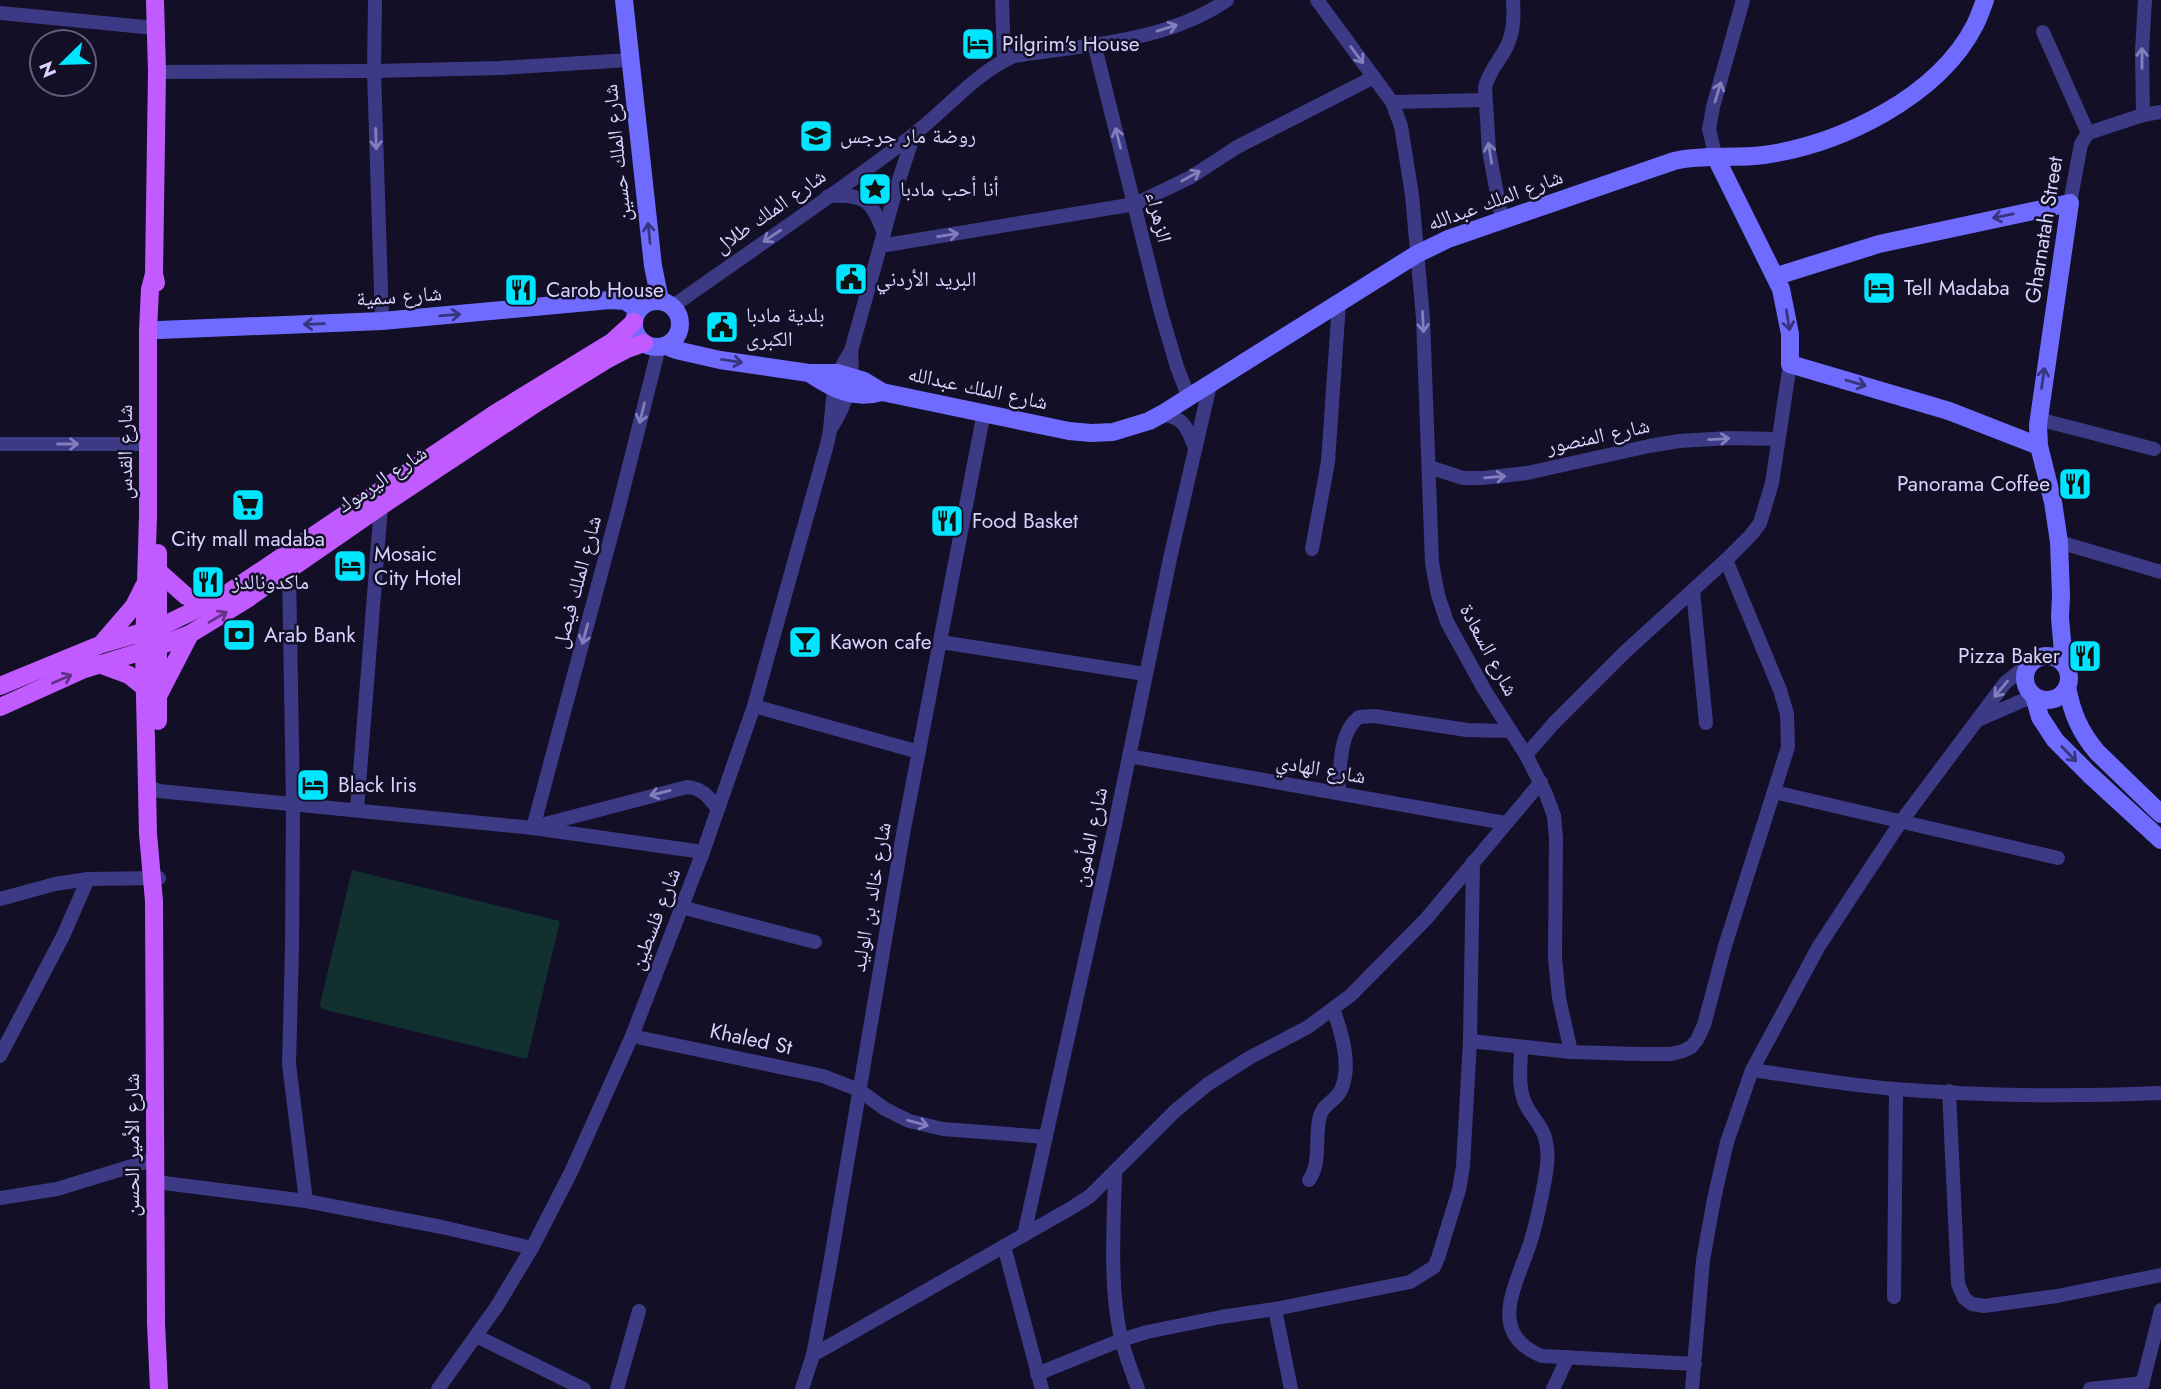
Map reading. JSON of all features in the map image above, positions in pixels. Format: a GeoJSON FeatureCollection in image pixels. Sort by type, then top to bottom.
{"type":"FeatureCollection","features":[{"type":"Feature","properties":{"kind":"main road","name":"شارع القدس"},"geometry":{"type":"LineString","coordinates":[[152,629],[153,330],[150,289],[154,274],[155,0]]}},
{"type":"Feature","properties":{"kind":"main road","name":"شارع الملك حسين"},"geometry":{"type":"LineString","coordinates":[[624,0],[653,266],[666,303]]}},
{"type":"Feature","properties":{"kind":"main road","name":"شارع الملك عبدالله"},"geometry":{"type":"LineString","coordinates":[[843,384],[871,395],[883,392],[1091,433],[1113,432],[1149,421],[1417,254],[1448,239],[1674,161],[1698,156],[1740,158],[1796,148],[1877,118],[1911,95],[1961,47],[1975,25],[1985,0]]}},
{"type":"Feature","properties":{"kind":"main road"},"geometry":{"type":"LineString","coordinates":[[1716,158],[1776,276],[1789,320],[1790,364],[1950,411],[2039,446]]}},
{"type":"Feature","properties":{"kind":"main road"},"geometry":{"type":"LineString","coordinates":[[1776,276],[1879,244],[2070,203]]}},
{"type":"Feature","properties":{"kind":"main road","name":"Gharnatah Street"},"geometry":{"type":"LineString","coordinates":[[2064,664],[2060,618],[2059,542],[2053,502],[2039,446],[2038,419],[2070,203]]}},
{"type":"Feature","properties":{"kind":"main road","name":"شارع سمية"},"geometry":{"type":"LineString","coordinates":[[153,330],[382,321],[618,300],[625,301],[636,315]]}},
{"type":"Feature","properties":{"kind":"main road"},"geometry":{"type":"LineString","coordinates":[[656,345],[678,335],[680,320],[666,303],[649,302],[636,315],[636,334],[656,345],[720,360],[809,373],[843,384]]}},
{"type":"Feature","properties":{"kind":"main road","name":"شارع اليرموك"},"geometry":{"type":"LineString","coordinates":[[0,686],[102,644],[152,629],[208,605],[321,533],[496,413],[612,342],[636,315]]}},
{"type":"Feature","properties":{"kind":"main road","name":"شارع القدس"},"geometry":{"type":"LineString","coordinates":[[153,330],[147,444],[153,472]]}},
{"type":"Feature","properties":{"kind":"main road","name":"شارع اليرموك"},"geometry":{"type":"LineString","coordinates":[[0,707],[82,670],[190,634],[247,599],[538,402],[626,349],[656,345]]}},
{"type":"Feature","properties":{"kind":"main road"},"geometry":{"type":"LineString","coordinates":[[102,644],[134,606],[153,576],[186,596],[208,605]]}},
{"type":"Feature","properties":{"kind":"main road"},"geometry":{"type":"LineString","coordinates":[[2060,618],[2034,660],[2026,668],[2025,683],[2040,717],[2055,740],[2161,840]]}},
{"type":"Feature","properties":{"kind":"main road","name":"شارع الأمير الحسن"},"geometry":{"type":"LineString","coordinates":[[152,629],[156,1323],[159,1389]]}},
{"type":"Feature","properties":{"kind":"main road"},"geometry":{"type":"LineString","coordinates":[[99,664],[129,675],[151,692],[190,634]]}},
{"type":"Feature","properties":{"kind":"main road"},"geometry":{"type":"LineString","coordinates":[[2034,660],[2051,656],[2064,664],[2068,671],[2067,687],[2072,710],[2088,741],[2161,814]]}},
{"type":"Feature","properties":{"kind":"main road"},"geometry":{"type":"LineString","coordinates":[[2033,696],[2047,701],[2055,699],[2067,687]]}},
{"type":"Feature","properties":{"kind":"street"},"geometry":{"type":"LineString","coordinates":[[375,0],[374,71],[382,321]]}},
{"type":"Feature","properties":{"kind":"street"},"geometry":{"type":"LineString","coordinates":[[1002,0],[1004,60]]}},
{"type":"Feature","properties":{"kind":"street","name":"شارع الملك طلال"},"geometry":{"type":"LineString","coordinates":[[666,303],[915,134],[985,73],[1004,60],[1014,56],[1135,37],[1181,23],[1216,8],[1227,0]]}},
{"type":"Feature","properties":{"kind":"street","name":"شارع السعادة"},"geometry":{"type":"LineString","coordinates":[[1317,0],[1392,102],[1401,126],[1412,195],[1423,318],[1432,563],[1438,595],[1460,648],[1526,755],[1541,782],[1554,816],[1555,958],[1559,999],[1571,1052]]}},
{"type":"Feature","properties":{"kind":"street"},"geometry":{"type":"LineString","coordinates":[[1502,220],[1489,151],[1485,100],[1488,77],[1510,37],[1513,0]]}},
{"type":"Feature","properties":{"kind":"street"},"geometry":{"type":"LineString","coordinates":[[1716,158],[1709,129],[1743,0]]}},
{"type":"Feature","properties":{"kind":"street"},"geometry":{"type":"LineString","coordinates":[[2143,115],[2142,51],[2145,0]]}},
{"type":"Feature","properties":{"kind":"street"},"geometry":{"type":"LineString","coordinates":[[0,13],[155,28]]}},
{"type":"Feature","properties":{"kind":"street"},"geometry":{"type":"LineString","coordinates":[[2043,32],[2088,134],[2143,115],[2161,112]]}},
{"type":"Feature","properties":{"kind":"street","name":"الزهراء"},"geometry":{"type":"LineString","coordinates":[[1094,43],[1170,344],[1189,398]]}},
{"type":"Feature","properties":{"kind":"street"},"geometry":{"type":"LineString","coordinates":[[156,72],[500,68],[630,60]]}},
{"type":"Feature","properties":{"kind":"street"},"geometry":{"type":"LineString","coordinates":[[827,196],[850,195],[867,201],[874,209],[882,240],[1135,204],[1191,177],[1237,147],[1374,77]]}},
{"type":"Feature","properties":{"kind":"street"},"geometry":{"type":"LineString","coordinates":[[1392,102],[1485,100]]}},
{"type":"Feature","properties":{"kind":"street","name":"شارع فلسطين"},"geometry":{"type":"LineString","coordinates":[[438,1389],[476,1336],[532,1248],[571,1172],[632,1036],[703,852],[754,706],[830,429],[830,408],[843,384],[897,186],[915,134]]}},
{"type":"Feature","properties":{"kind":"street","name":"Gharnatah Street"},"geometry":{"type":"LineString","coordinates":[[2070,203],[2081,144],[2088,134]]}},
{"type":"Feature","properties":{"kind":"street"},"geometry":{"type":"LineString","coordinates":[[1312,549],[1328,462],[1339,303]]}},
{"type":"Feature","properties":{"kind":"street","name":"شارع الملك فيصل"},"geometry":{"type":"LineString","coordinates":[[533,828],[618,510],[656,345]]}},
{"type":"Feature","properties":{"kind":"street"},"geometry":{"type":"LineString","coordinates":[[1526,755],[1625,652],[1726,560],[1760,523],[1772,483],[1790,364]]}},
{"type":"Feature","properties":{"kind":"street","name":"شارع المأمون"},"geometry":{"type":"LineString","coordinates":[[1024,1235],[1210,385]]}},
{"type":"Feature","properties":{"kind":"street","name":"شارع خالد بن الوليد"},"geometry":{"type":"LineString","coordinates":[[802,1389],[813,1355],[902,834],[984,412]]}},
{"type":"Feature","properties":{"kind":"street"},"geometry":{"type":"LineString","coordinates":[[1162,414],[1178,418],[1182,422],[1195,448]]}},
{"type":"Feature","properties":{"kind":"street"},"geometry":{"type":"LineString","coordinates":[[2038,419],[2154,449]]}},
{"type":"Feature","properties":{"kind":"street","name":"شارع المنصور"},"geometry":{"type":"LineString","coordinates":[[1429,467],[1464,478],[1483,478],[1527,473],[1679,441],[1778,439]]}},
{"type":"Feature","properties":{"kind":"street"},"geometry":{"type":"LineString","coordinates":[[0,444],[147,444]]}},
{"type":"Feature","properties":{"kind":"street"},"geometry":{"type":"LineString","coordinates":[[357,810],[381,506]]}},
{"type":"Feature","properties":{"kind":"street"},"geometry":{"type":"LineString","coordinates":[[2059,542],[2161,572]]}},
{"type":"Feature","properties":{"kind":"street"},"geometry":{"type":"LineString","coordinates":[[1470,1041],[1571,1052],[1671,1054],[1683,1051],[1697,1040],[1704,1025],[1787,747],[1787,714],[1772,667],[1726,560]]}},
{"type":"Feature","properties":{"kind":"street"},"geometry":{"type":"LineString","coordinates":[[289,570],[293,803],[289,1064],[306,1201]]}},
{"type":"Feature","properties":{"kind":"street"},"geometry":{"type":"LineString","coordinates":[[1693,591],[1706,723]]}},
{"type":"Feature","properties":{"kind":"street"},"geometry":{"type":"LineString","coordinates":[[941,642],[1145,674]]}},
{"type":"Feature","properties":{"kind":"street"},"geometry":{"type":"LineString","coordinates":[[1692,1389],[1703,1260],[1714,1199],[1727,1142],[1752,1070],[1819,946],[1900,823],[2005,683],[2034,660]]}},
{"type":"Feature","properties":{"kind":"street"},"geometry":{"type":"LineString","coordinates":[[1976,721],[2033,696]]}},
{"type":"Feature","properties":{"kind":"street"},"geometry":{"type":"LineString","coordinates":[[754,706],[919,752]]}},
{"type":"Feature","properties":{"kind":"street"},"geometry":{"type":"LineString","coordinates":[[1338,793],[1348,728],[1359,717],[1374,716],[1467,730],[1510,731]]}},
{"type":"Feature","properties":{"kind":"street","name":"شارع الهادي"},"geometry":{"type":"LineString","coordinates":[[1129,756],[1505,823]]}},
{"type":"Feature","properties":{"kind":"street"},"geometry":{"type":"LineString","coordinates":[[813,1355],[1090,1196],[1175,1111],[1208,1084],[1249,1058],[1308,1027],[1333,1009],[1360,987],[1409,937],[1541,782]]}},
{"type":"Feature","properties":{"kind":"street"},"geometry":{"type":"LineString","coordinates":[[533,828],[687,787],[702,790],[718,809]]}},
{"type":"Feature","properties":{"kind":"street"},"geometry":{"type":"LineString","coordinates":[[153,789],[533,828],[703,852]]}},
{"type":"Feature","properties":{"kind":"street"},"geometry":{"type":"LineString","coordinates":[[1774,792],[2058,858]]}},
{"type":"Feature","properties":{"kind":"street"},"geometry":{"type":"LineString","coordinates":[[1037,1374],[1147,1332],[1410,1282],[1434,1267],[1463,1166],[1470,1041],[1473,862]]}},
{"type":"Feature","properties":{"kind":"street"},"geometry":{"type":"LineString","coordinates":[[0,898],[88,879],[154,878]]}},
{"type":"Feature","properties":{"kind":"street"},"geometry":{"type":"LineString","coordinates":[[0,1056],[63,936],[88,879]]}},
{"type":"Feature","properties":{"kind":"street"},"geometry":{"type":"LineString","coordinates":[[681,907],[815,942]]}},
{"type":"Feature","properties":{"kind":"street"},"geometry":{"type":"LineString","coordinates":[[1309,1180],[1316,1168],[1320,1115],[1341,1090],[1344,1075],[1346,1055],[1333,1009]]}},
{"type":"Feature","properties":{"kind":"street","name":"Khaled St"},"geometry":{"type":"LineString","coordinates":[[632,1036],[823,1076],[859,1090],[885,1109],[909,1121],[927,1126],[1045,1137]]}},
{"type":"Feature","properties":{"kind":"street"},"geometry":{"type":"LineString","coordinates":[[1521,1047],[1522,1096],[1543,1131],[1547,1143],[1546,1169],[1529,1248],[1512,1294],[1510,1320],[1514,1335],[1518,1342],[1542,1356],[1695,1364]]}},
{"type":"Feature","properties":{"kind":"street"},"geometry":{"type":"LineString","coordinates":[[1752,1070],[1896,1089],[2102,1096],[2161,1093]]}},
{"type":"Feature","properties":{"kind":"street"},"geometry":{"type":"LineString","coordinates":[[1895,1297],[1896,1089]]}},
{"type":"Feature","properties":{"kind":"street"},"geometry":{"type":"LineString","coordinates":[[1949,1091],[1958,1284],[1964,1298],[1972,1304],[1992,1305],[2057,1296],[2161,1275]]}},
{"type":"Feature","properties":{"kind":"street"},"geometry":{"type":"LineString","coordinates":[[0,1198],[57,1189],[155,1159]]}},
{"type":"Feature","properties":{"kind":"street"},"geometry":{"type":"LineString","coordinates":[[1115,1171],[1114,1286],[1121,1340],[1138,1389]]}},
{"type":"Feature","properties":{"kind":"street"},"geometry":{"type":"LineString","coordinates":[[156,1182],[306,1201],[442,1227],[532,1248]]}},
{"type":"Feature","properties":{"kind":"street"},"geometry":{"type":"LineString","coordinates":[[1004,1246],[1042,1389]]}},
{"type":"Feature","properties":{"kind":"street"},"geometry":{"type":"LineString","coordinates":[[1275,1309],[1291,1389]]}},
{"type":"Feature","properties":{"kind":"street"},"geometry":{"type":"LineString","coordinates":[[2090,1389],[2142,1386],[2161,1310]]}},
{"type":"Feature","properties":{"kind":"street"},"geometry":{"type":"LineString","coordinates":[[617,1389],[639,1311]]}},
{"type":"Feature","properties":{"kind":"street"},"geometry":{"type":"LineString","coordinates":[[476,1336],[584,1389]]}},
{"type":"Feature","properties":{"kind":"street"},"geometry":{"type":"LineString","coordinates":[[1553,1389],[1568,1357]]}},
{"type":"Feature","properties":{"kind":"green space"},"geometry":{"type":"Polygon","coordinates":[[[352,870],[560,921],[527,1059],[322,1009],[320,1004],[352,870]]]}},
{"type":"Feature","properties":{"kind":"place","name":"Pilgrim's House"},"geometry":{"type":"Point","coordinates":[978,44]}},
{"type":"Feature","properties":{"kind":"place","name":"روضة مار جرجس"},"geometry":{"type":"Point","coordinates":[816,136]}},
{"type":"Feature","properties":{"kind":"place","name":"أنا أحب مادبا"},"geometry":{"type":"Point","coordinates":[875,189]}},
{"type":"Feature","properties":{"kind":"place","name":"البريد الأردني"},"geometry":{"type":"Point","coordinates":[851,279]}},
{"type":"Feature","properties":{"kind":"place","name":"Tell Madaba"},"geometry":{"type":"Point","coordinates":[1879,288]}},
{"type":"Feature","properties":{"kind":"place","name":"Carob House"},"geometry":{"type":"Point","coordinates":[521,290]}},
{"type":"Feature","properties":{"kind":"place","name":"بلدية مادبا الكبرى"},"geometry":{"type":"Point","coordinates":[722,327]}},
{"type":"Feature","properties":{"kind":"place","name":"Panorama Coffee"},"geometry":{"type":"Point","coordinates":[2075,484]}},
{"type":"Feature","properties":{"kind":"place","name":"City mall madaba"},"geometry":{"type":"Point","coordinates":[248,505]}},
{"type":"Feature","properties":{"kind":"place","name":"Food Basket"},"geometry":{"type":"Point","coordinates":[947,521]}},
{"type":"Feature","properties":{"kind":"place","name":"Mosaic City Hotel"},"geometry":{"type":"Point","coordinates":[350,566]}},
{"type":"Feature","properties":{"kind":"place","name":"ماكدونالدز"},"geometry":{"type":"Point","coordinates":[208,582]}},
{"type":"Feature","properties":{"kind":"place","name":"Arab Bank"},"geometry":{"type":"Point","coordinates":[239,635]}},
{"type":"Feature","properties":{"kind":"place","name":"Kawon cafe"},"geometry":{"type":"Point","coordinates":[805,642]}},
{"type":"Feature","properties":{"kind":"place","name":"Pizza Baker"},"geometry":{"type":"Point","coordinates":[2085,656]}},
{"type":"Feature","properties":{"kind":"place","name":"Black Iris"},"geometry":{"type":"Point","coordinates":[313,785]}}]}
